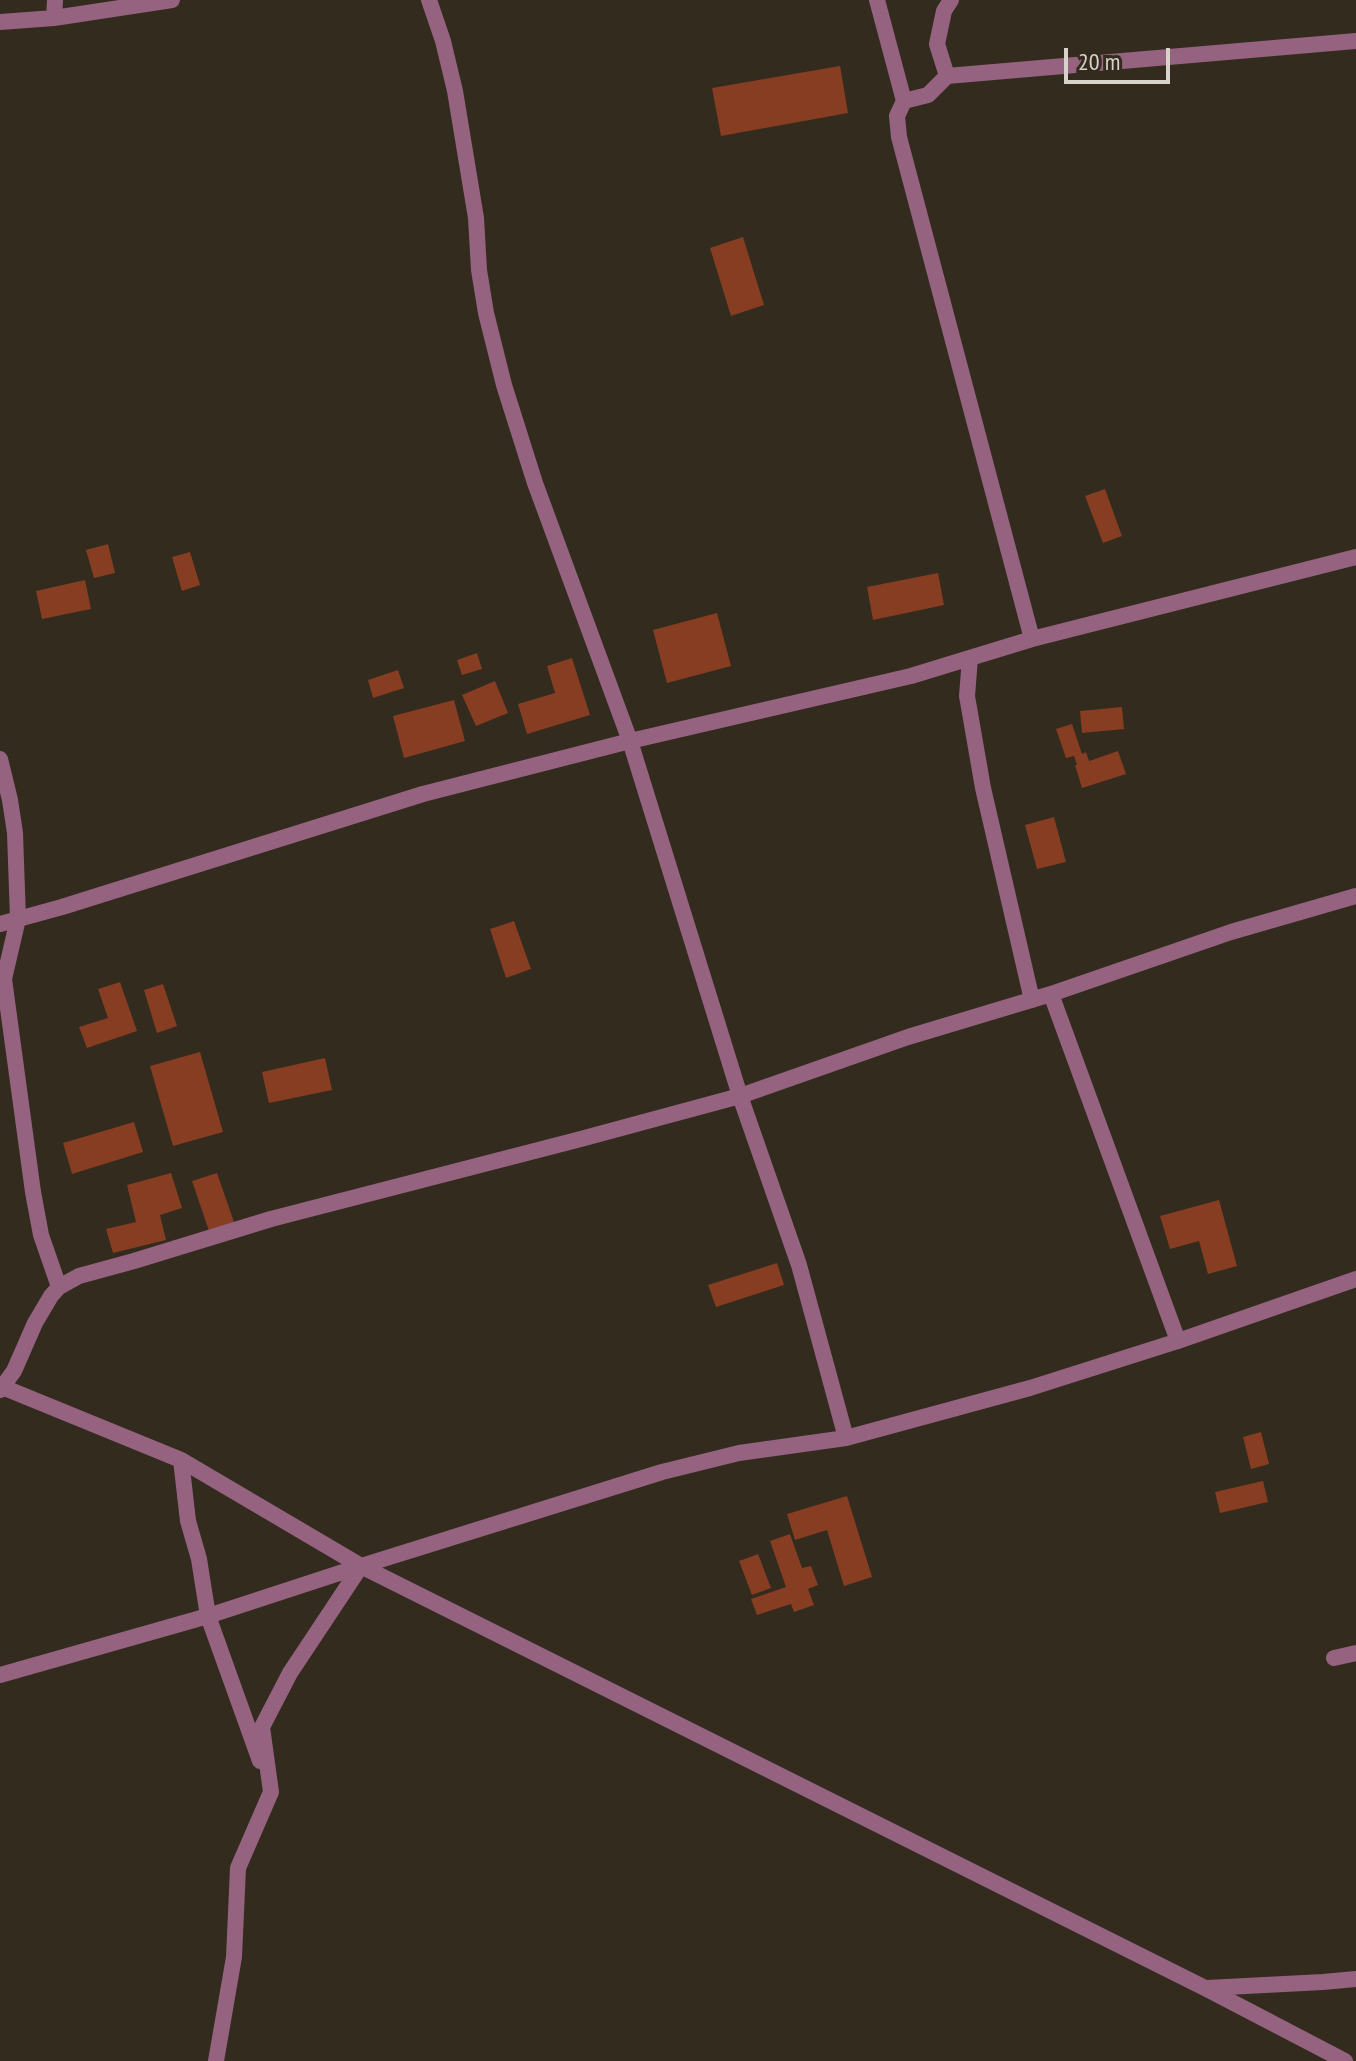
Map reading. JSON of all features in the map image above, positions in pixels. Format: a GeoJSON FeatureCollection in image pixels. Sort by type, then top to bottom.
{"type":"FeatureCollection","features":[{"type":"Feature","properties":{"kind":"street"},"geometry":{"type":"LineString","coordinates":[[54,18],[55,0]]}},
{"type":"Feature","properties":{"kind":"street"},"geometry":{"type":"LineString","coordinates":[[0,22],[54,18],[172,0]]}},
{"type":"Feature","properties":{"kind":"street"},"geometry":{"type":"LineString","coordinates":[[429,0],[440,28],[455,91],[476,218],[479,270],[504,385],[535,483],[630,741],[740,1096],[799,1265],[846,1438]]}},
{"type":"Feature","properties":{"kind":"street"},"geometry":{"type":"LineString","coordinates":[[877,0],[904,101]]}},
{"type":"Feature","properties":{"kind":"street"},"geometry":{"type":"LineString","coordinates":[[947,76],[937,44],[944,11],[951,0]]}},
{"type":"Feature","properties":{"kind":"street"},"geometry":{"type":"LineString","coordinates":[[1032,639],[899,137],[897,116],[904,101],[928,95],[947,76],[1356,41]]}},
{"type":"Feature","properties":{"kind":"street"},"geometry":{"type":"LineString","coordinates":[[0,924],[423,794],[630,741],[911,676],[1032,639],[1356,557]]}},
{"type":"Feature","properties":{"kind":"street"},"geometry":{"type":"LineString","coordinates":[[970,658],[967,696],[983,788],[1032,1000]]}},
{"type":"Feature","properties":{"kind":"street"},"geometry":{"type":"LineString","coordinates":[[0,759],[15,833],[18,919],[4,979],[33,1192],[41,1235],[59,1287]]}},
{"type":"Feature","properties":{"kind":"street"},"geometry":{"type":"LineString","coordinates":[[1345,2061],[361,1566],[181,1460],[1,1388],[14,1371],[35,1323],[51,1296],[59,1287],[79,1276],[271,1219],[740,1096],[908,1037],[1051,994],[1231,932],[1356,896]]}},
{"type":"Feature","properties":{"kind":"street"},"geometry":{"type":"LineString","coordinates":[[1051,994],[1178,1341]]}},
{"type":"Feature","properties":{"kind":"street"},"geometry":{"type":"LineString","coordinates":[[0,1675],[208,1616],[662,1472],[739,1453],[846,1438],[1030,1388],[1356,1279]]}},
{"type":"Feature","properties":{"kind":"street"},"geometry":{"type":"LineString","coordinates":[[181,1460],[188,1521],[199,1559],[208,1616],[271,1792]]}},
{"type":"Feature","properties":{"kind":"street"},"geometry":{"type":"LineString","coordinates":[[216,2061],[234,1957],[238,1868],[271,1792],[262,1727],[290,1673],[361,1566]]}},
{"type":"Feature","properties":{"kind":"street"},"geometry":{"type":"LineString","coordinates":[[1334,1658],[1356,1653]]}},
{"type":"Feature","properties":{"kind":"street"},"geometry":{"type":"LineString","coordinates":[[1205,1988],[1356,1979]]}},
{"type":"Feature","properties":{"kind":"building"},"geometry":{"type":"Polygon","coordinates":[[[840,66],[848,113],[721,136],[712,88],[840,66]]]}},
{"type":"Feature","properties":{"kind":"building"},"geometry":{"type":"Polygon","coordinates":[[[743,237],[764,305],[731,316],[710,248],[743,237]]]}},
{"type":"Feature","properties":{"kind":"building"},"geometry":{"type":"Polygon","coordinates":[[[1105,489],[1122,536],[1103,543],[1085,496],[1105,489]]]}},
{"type":"Feature","properties":{"kind":"building"},"geometry":{"type":"Polygon","coordinates":[[[108,544],[115,573],[94,578],[86,550],[108,544]]]}},
{"type":"Feature","properties":{"kind":"building"},"geometry":{"type":"Polygon","coordinates":[[[190,552],[200,585],[182,591],[172,557],[190,552]]]}},
{"type":"Feature","properties":{"kind":"building"},"geometry":{"type":"Polygon","coordinates":[[[938,573],[944,605],[873,620],[867,587],[938,573]]]}},
{"type":"Feature","properties":{"kind":"building"},"geometry":{"type":"Polygon","coordinates":[[[85,580],[91,609],[42,619],[36,591],[85,580]]]}},
{"type":"Feature","properties":{"kind":"building"},"geometry":{"type":"Polygon","coordinates":[[[717,613],[731,666],[667,683],[653,630],[717,613]]]}},
{"type":"Feature","properties":{"kind":"building"},"geometry":{"type":"Polygon","coordinates":[[[477,653],[482,669],[462,675],[457,660],[477,653]]]}},
{"type":"Feature","properties":{"kind":"building"},"geometry":{"type":"Polygon","coordinates":[[[572,658],[590,715],[527,734],[518,704],[555,693],[547,666],[572,658]]]}},
{"type":"Feature","properties":{"kind":"building"},"geometry":{"type":"Polygon","coordinates":[[[398,670],[404,688],[373,698],[368,680],[398,670]]]}},
{"type":"Feature","properties":{"kind":"building"},"geometry":{"type":"Polygon","coordinates":[[[495,681],[508,713],[476,726],[462,695],[495,681]]]}},
{"type":"Feature","properties":{"kind":"building"},"geometry":{"type":"Polygon","coordinates":[[[454,700],[465,741],[404,758],[393,716],[454,700]]]}},
{"type":"Feature","properties":{"kind":"building"},"geometry":{"type":"Polygon","coordinates":[[[1122,707],[1124,729],[1082,733],[1080,711],[1122,707]]]}},
{"type":"Feature","properties":{"kind":"building"},"geometry":{"type":"Polygon","coordinates":[[[1072,724],[1082,754],[1086,752],[1089,761],[1118,751],[1126,774],[1082,788],[1074,756],[1066,758],[1056,729],[1072,724]]]}},
{"type":"Feature","properties":{"kind":"building"},"geometry":{"type":"Polygon","coordinates":[[[1054,817],[1066,862],[1037,869],[1025,825],[1054,817]]]}},
{"type":"Feature","properties":{"kind":"building"},"geometry":{"type":"Polygon","coordinates":[[[514,921],[531,969],[506,978],[490,929],[514,921]]]}},
{"type":"Feature","properties":{"kind":"building"},"geometry":{"type":"Polygon","coordinates":[[[120,982],[137,1031],[87,1048],[79,1027],[108,1018],[98,989],[120,982]]]}},
{"type":"Feature","properties":{"kind":"building"},"geometry":{"type":"Polygon","coordinates":[[[163,984],[177,1026],[157,1033],[144,990],[163,984]]]}},
{"type":"Feature","properties":{"kind":"building"},"geometry":{"type":"Polygon","coordinates":[[[200,1052],[223,1132],[173,1146],[150,1066],[200,1052]]]}},
{"type":"Feature","properties":{"kind":"building"},"geometry":{"type":"Polygon","coordinates":[[[325,1058],[332,1090],[269,1103],[262,1072],[325,1058]]]}},
{"type":"Feature","properties":{"kind":"building"},"geometry":{"type":"Polygon","coordinates":[[[134,1122],[143,1152],[72,1174],[63,1143],[134,1122]]]}},
{"type":"Feature","properties":{"kind":"building"},"geometry":{"type":"Polygon","coordinates":[[[171,1173],[182,1208],[160,1215],[166,1240],[113,1253],[106,1229],[136,1222],[127,1185],[171,1173]]]}},
{"type":"Feature","properties":{"kind":"building"},"geometry":{"type":"Polygon","coordinates":[[[217,1173],[234,1222],[209,1231],[192,1181],[217,1173]]]}},
{"type":"Feature","properties":{"kind":"building"},"geometry":{"type":"Polygon","coordinates":[[[1219,1200],[1237,1266],[1208,1274],[1199,1241],[1170,1249],[1160,1216],[1219,1200]]]}},
{"type":"Feature","properties":{"kind":"building"},"geometry":{"type":"Polygon","coordinates":[[[777,1263],[784,1285],[716,1307],[708,1285],[777,1263]]]}},
{"type":"Feature","properties":{"kind":"building"},"geometry":{"type":"Polygon","coordinates":[[[1261,1432],[1269,1464],[1251,1469],[1243,1437],[1261,1432]]]}},
{"type":"Feature","properties":{"kind":"building"},"geometry":{"type":"Polygon","coordinates":[[[1263,1481],[1268,1502],[1220,1513],[1215,1492],[1263,1481]]]}},
{"type":"Feature","properties":{"kind":"building"},"geometry":{"type":"Polygon","coordinates":[[[847,1496],[872,1577],[844,1586],[827,1530],[795,1540],[787,1514],[847,1496]]]}},
{"type":"Feature","properties":{"kind":"building"},"geometry":{"type":"Polygon","coordinates":[[[790,1534],[802,1568],[811,1566],[818,1585],[808,1589],[814,1605],[794,1612],[791,1604],[757,1615],[751,1599],[786,1587],[770,1541],[790,1534]]]}},
{"type":"Feature","properties":{"kind":"building"},"geometry":{"type":"Polygon","coordinates":[[[758,1554],[771,1588],[752,1595],[739,1561],[758,1554]]]}}]}
